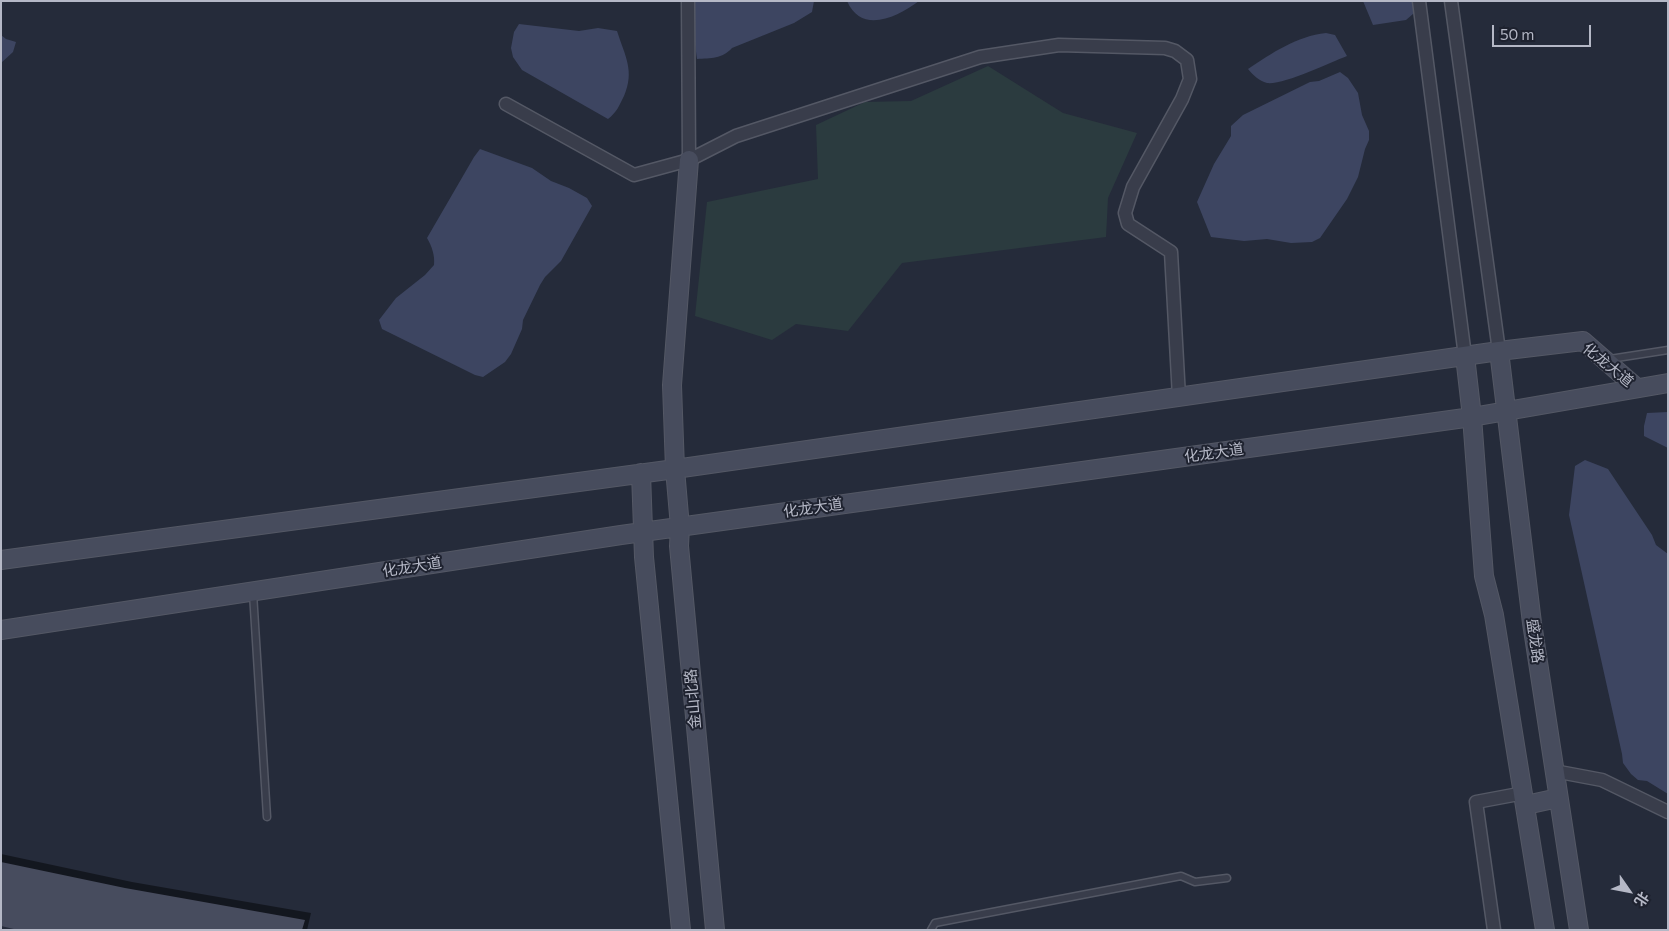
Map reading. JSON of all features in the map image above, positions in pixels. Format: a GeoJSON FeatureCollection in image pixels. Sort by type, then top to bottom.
{"type":"FeatureCollection","features":[{"type":"Feature","properties":{"kind":"main road","name":"金山北路"},"geometry":{"type":"LineString","coordinates":[[689,160],[672,385],[674,469],[680,527],[679,546],[715,930]]}},
{"type":"Feature","properties":{"kind":"main road","name":"化龙大道"},"geometry":{"type":"LineString","coordinates":[[1,560],[674,469],[1499,350],[1582,341],[1637,388]]}},
{"type":"Feature","properties":{"kind":"main road","name":"盛龙路"},"geometry":{"type":"LineString","coordinates":[[1499,350],[1532,623],[1579,930]]}},
{"type":"Feature","properties":{"kind":"main road"},"geometry":{"type":"LineString","coordinates":[[1465,356],[1472,416],[1484,576],[1494,615],[1545,930]]}},
{"type":"Feature","properties":{"kind":"main road"},"geometry":{"type":"LineString","coordinates":[[1637,388],[1668,383]]}},
{"type":"Feature","properties":{"kind":"main road","name":"化龙大道"},"geometry":{"type":"LineString","coordinates":[[1,630],[642,532],[1506,411],[1637,388]]}},
{"type":"Feature","properties":{"kind":"main road"},"geometry":{"type":"LineString","coordinates":[[641,473],[642,532],[681,930]]}},
{"type":"Feature","properties":{"kind":"main road"},"geometry":{"type":"LineString","coordinates":[[1525,799],[1558,798]]}},
{"type":"Feature","properties":{"kind":"street"},"geometry":{"type":"LineString","coordinates":[[688,1],[689,160]]}},
{"type":"Feature","properties":{"kind":"street"},"geometry":{"type":"LineString","coordinates":[[1419,1],[1465,356]]}},
{"type":"Feature","properties":{"kind":"street"},"geometry":{"type":"LineString","coordinates":[[1452,1],[1499,350]]}},
{"type":"Feature","properties":{"kind":"street"},"geometry":{"type":"LineString","coordinates":[[506,104],[634,175],[689,160],[736,136],[980,58],[1058,44],[1165,48],[1175,51],[1187,60],[1190,79],[1182,99],[1133,187],[1125,213],[1128,224],[1171,252],[1179,397]]}},
{"type":"Feature","properties":{"kind":"street"},"geometry":{"type":"LineString","coordinates":[[1554,771],[1602,780],[1668,812]]}},
{"type":"Feature","properties":{"kind":"street"},"geometry":{"type":"LineString","coordinates":[[1494,930],[1476,802],[1525,799]]}},
{"type":"Feature","properties":{"kind":"lane"},"geometry":{"type":"LineString","coordinates":[[1605,360],[1668,350]]}},
{"type":"Feature","properties":{"kind":"lane"},"geometry":{"type":"LineString","coordinates":[[253,592],[267,817]]}},
{"type":"Feature","properties":{"kind":"lane"},"geometry":{"type":"LineString","coordinates":[[931,930],[935,923],[1181,876],[1195,882],[1227,878]]}},
{"type":"Feature","properties":{"kind":"shaded area"},"geometry":{"type":"Polygon","coordinates":[[[988,66],[1063,113],[1137,133],[1108,198],[1106,237],[902,263],[848,331],[796,324],[772,340],[695,316],[707,202],[818,179],[816,125],[865,102],[911,101],[988,66]]]}},
{"type":"Feature","properties":{"kind":"water"},"geometry":{"type":"Polygon","coordinates":[[[689,1],[814,1],[812,12],[794,23],[732,48],[720,56],[697,59],[689,1]]]}},
{"type":"Feature","properties":{"kind":"water"},"geometry":{"type":"Polygon","coordinates":[[[847,1],[919,1],[891,17],[871,20],[861,18],[853,11],[847,1]]]}},
{"type":"Feature","properties":{"kind":"water"},"geometry":{"type":"Polygon","coordinates":[[[1363,1],[1428,1],[1406,20],[1373,25],[1363,1]]]}},
{"type":"Feature","properties":{"kind":"water"},"geometry":{"type":"Polygon","coordinates":[[[519,24],[579,31],[598,28],[617,31],[628,64],[629,79],[624,96],[614,114],[608,119],[522,70],[513,57],[511,48],[514,32],[519,24]]]}},
{"type":"Feature","properties":{"kind":"water"},"geometry":{"type":"Polygon","coordinates":[[[1326,33],[1335,35],[1347,56],[1275,83],[1261,81],[1248,69],[1295,41],[1326,33]]]}},
{"type":"Feature","properties":{"kind":"water"},"geometry":{"type":"Polygon","coordinates":[[[1,35],[6,39],[16,42],[13,52],[1,63],[1,35]]]}},
{"type":"Feature","properties":{"kind":"water"},"geometry":{"type":"Polygon","coordinates":[[[1340,72],[1348,78],[1358,93],[1362,115],[1369,131],[1369,140],[1358,177],[1347,199],[1320,238],[1312,242],[1291,243],[1267,239],[1244,241],[1211,237],[1197,202],[1214,164],[1231,136],[1231,126],[1243,115],[1310,82],[1319,81],[1340,72]]]}},
{"type":"Feature","properties":{"kind":"water"},"geometry":{"type":"Polygon","coordinates":[[[480,149],[532,168],[551,181],[587,198],[592,206],[561,261],[545,277],[540,285],[523,320],[522,329],[511,354],[505,362],[483,377],[475,375],[382,329],[379,320],[396,298],[425,275],[434,265],[433,251],[427,238],[480,149]]]}},
{"type":"Feature","properties":{"kind":"water"},"geometry":{"type":"Polygon","coordinates":[[[1668,412],[1668,448],[1644,436],[1644,426],[1647,413],[1668,412]]]}},
{"type":"Feature","properties":{"kind":"water"},"geometry":{"type":"Polygon","coordinates":[[[1585,460],[1608,469],[1652,535],[1656,545],[1668,554],[1668,794],[1647,781],[1638,780],[1623,763],[1569,515],[1575,466],[1585,460]]]}},
{"type":"Feature","properties":{"kind":"building"},"geometry":{"type":"Polygon","coordinates":[[[1,862],[125,888],[305,920],[302,930],[18,930],[1,926],[1,862]]]}}]}
